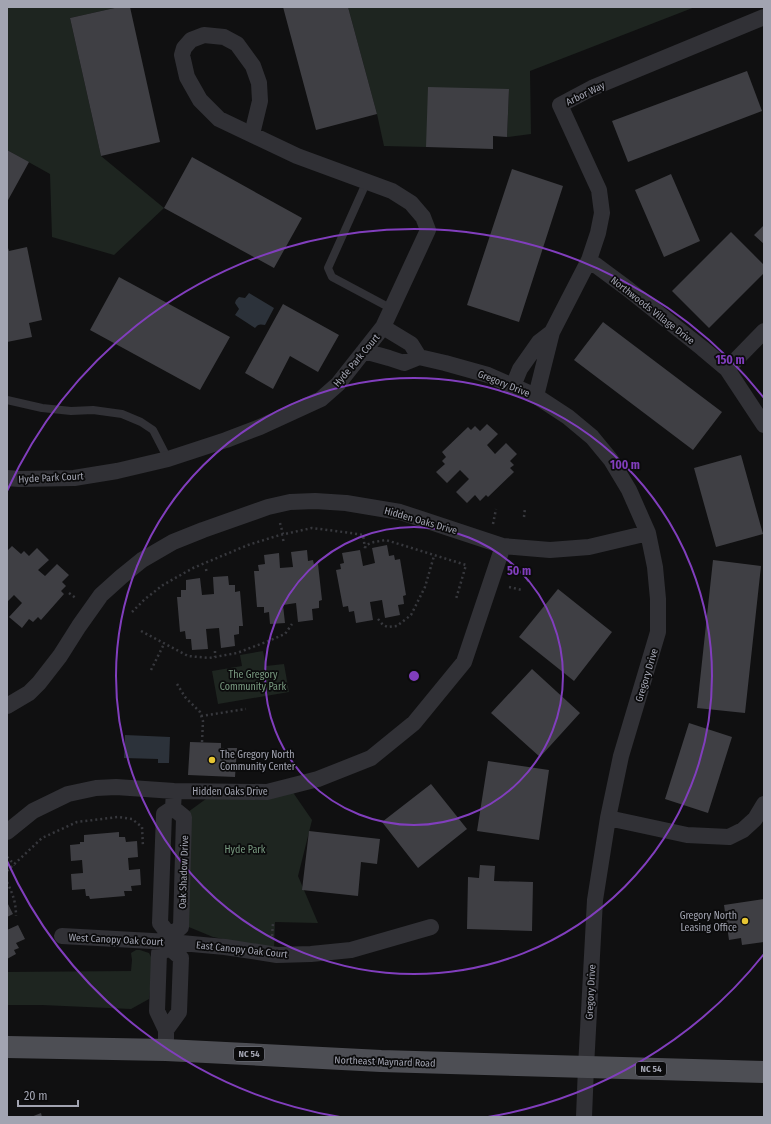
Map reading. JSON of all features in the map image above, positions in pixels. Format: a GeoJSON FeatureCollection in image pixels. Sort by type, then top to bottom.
{"type":"FeatureCollection","features":[{"type":"Feature","properties":{"kind":"main road","name":"Northeast Maynard Road"},"geometry":{"type":"LineString","coordinates":[[7,1047],[166,1040],[382,1061],[764,1072]]}},
{"type":"Feature","properties":{"kind":"street","name":"Arbor Way"},"geometry":{"type":"LineString","coordinates":[[589,260],[598,233],[602,213],[599,190],[560,105],[592,88],[764,17]]}},
{"type":"Feature","properties":{"kind":"street","name":"Hyde Park Court"},"geometry":{"type":"LineString","coordinates":[[7,478],[74,478],[117,471],[168,459],[260,427],[321,399],[338,384],[383,327],[428,230],[423,217],[411,203],[392,191],[297,156],[219,118],[200,100],[187,77],[182,55],[184,48],[191,40],[204,35],[224,37],[237,44],[253,66],[259,83],[260,101],[252,134]]}},
{"type":"Feature","properties":{"kind":"street"},"geometry":{"type":"LineString","coordinates":[[536,396],[552,332],[589,260]]}},
{"type":"Feature","properties":{"kind":"street","name":"Northwoods Village Drive"},"geometry":{"type":"LineString","coordinates":[[589,260],[628,289],[726,369],[764,425]]}},
{"type":"Feature","properties":{"kind":"street"},"geometry":{"type":"LineString","coordinates":[[383,327],[411,344],[420,357]]}},
{"type":"Feature","properties":{"kind":"street"},"geometry":{"type":"LineString","coordinates":[[726,369],[764,331]]}},
{"type":"Feature","properties":{"kind":"street"},"geometry":{"type":"LineString","coordinates":[[513,386],[520,369],[539,342],[552,332]]}},
{"type":"Feature","properties":{"kind":"street","name":"Gregory Drive"},"geometry":{"type":"LineString","coordinates":[[364,351],[404,363],[420,357],[445,363],[488,375],[536,396],[568,417],[592,437],[611,460],[630,490],[648,533],[658,599],[658,632],[621,756],[608,818],[595,900],[584,1117]]}},
{"type":"Feature","properties":{"kind":"street","name":"Hidden Oaks Drive"},"geometry":{"type":"LineString","coordinates":[[7,706],[29,693],[39,683],[60,656],[101,595],[142,560],[181,539],[268,507],[290,502],[315,501],[374,507],[400,512],[503,546],[550,550],[589,547],[648,533]]}},
{"type":"Feature","properties":{"kind":"street","name":"Hidden Oaks Drive"},"geometry":{"type":"LineString","coordinates":[[7,832],[33,811],[68,794],[96,788],[116,787],[173,801],[267,792],[318,779],[371,758],[414,723],[464,662],[503,546]]}},
{"type":"Feature","properties":{"kind":"street","name":"Oak Shadow Drive"},"geometry":{"type":"LineString","coordinates":[[166,1040],[179,1012],[181,958],[170,942],[160,923],[164,814],[173,801]]}},
{"type":"Feature","properties":{"kind":"street"},"geometry":{"type":"LineString","coordinates":[[608,818],[687,835],[729,837],[743,830],[755,819],[764,804]]}},
{"type":"Feature","properties":{"kind":"street","name":"East Canopy Oak Court"},"geometry":{"type":"LineString","coordinates":[[170,942],[225,947],[277,955],[311,954],[351,950],[431,927]]}},
{"type":"Feature","properties":{"kind":"street","name":"West Canopy Oak Court"},"geometry":{"type":"LineString","coordinates":[[62,936],[170,942]]}},
{"type":"Feature","properties":{"kind":"street"},"geometry":{"type":"LineString","coordinates":[[166,1040],[157,1011],[159,953],[170,942]]}},
{"type":"Feature","properties":{"kind":"lane"},"geometry":{"type":"LineString","coordinates":[[368,181],[328,268],[332,277],[392,309]]}},
{"type":"Feature","properties":{"kind":"lane"},"geometry":{"type":"LineString","coordinates":[[7,400],[42,408],[71,411],[93,410],[122,414],[141,422],[153,430],[168,459]]}},
{"type":"Feature","properties":{"kind":"path"},"geometry":{"type":"LineString","coordinates":[[524,517],[525,508]]}},
{"type":"Feature","properties":{"kind":"path"},"geometry":{"type":"LineString","coordinates":[[132,612],[144,599],[163,585],[193,568],[248,545],[282,534],[312,528],[363,536],[365,548],[366,545],[386,540],[466,565],[456,599]]}},
{"type":"Feature","properties":{"kind":"path"},"geometry":{"type":"LineString","coordinates":[[283,539],[284,543]]}},
{"type":"Feature","properties":{"kind":"path"},"geometry":{"type":"LineString","coordinates":[[378,619],[388,628],[397,626],[411,615],[425,587],[434,556]]}},
{"type":"Feature","properties":{"kind":"path"},"geometry":{"type":"LineString","coordinates":[[206,569],[206,574]]}},
{"type":"Feature","properties":{"kind":"path"},"geometry":{"type":"LineString","coordinates":[[141,631],[188,656],[209,658],[237,653],[266,642],[285,634],[292,624]]}},
{"type":"Feature","properties":{"kind":"path"},"geometry":{"type":"LineString","coordinates":[[151,670],[164,644]]}},
{"type":"Feature","properties":{"kind":"path"},"geometry":{"type":"LineString","coordinates":[[215,651],[215,657]]}},
{"type":"Feature","properties":{"kind":"path"},"geometry":{"type":"LineString","coordinates":[[177,684],[185,697],[200,712],[203,721],[202,742]]}},
{"type":"Feature","properties":{"kind":"path"},"geometry":{"type":"LineString","coordinates":[[201,716],[246,709]]}},
{"type":"Feature","properties":{"kind":"path"},"geometry":{"type":"LineString","coordinates":[[7,871],[42,838],[77,822],[118,817],[132,819],[142,827],[143,850]]}},
{"type":"Feature","properties":{"kind":"path"},"geometry":{"type":"LineString","coordinates":[[7,857],[15,865]]}},
{"type":"Feature","properties":{"kind":"path"},"geometry":{"type":"LineString","coordinates":[[7,882],[15,899],[16,916]]}},
{"type":"Feature","properties":{"kind":"green space"},"geometry":{"type":"Polygon","coordinates":[[[7,7],[119,7],[70,18],[101,156],[164,208],[114,255],[52,237],[50,174],[7,150],[7,7]]]}},
{"type":"Feature","properties":{"kind":"green space"},"geometry":{"type":"Polygon","coordinates":[[[348,7],[695,7],[530,71],[531,134],[507,137],[509,89],[426,147],[384,146],[377,114],[348,7]]]}},
{"type":"Feature","properties":{"kind":"green space","name":"The Gregory Community Park"},"geometry":{"type":"Polygon","coordinates":[[[263,651],[266,666],[284,664],[289,692],[218,704],[212,671],[242,666],[240,655],[263,651]]]}},
{"type":"Feature","properties":{"kind":"green space","name":"Hyde Park"},"geometry":{"type":"Polygon","coordinates":[[[292,791],[312,820],[298,876],[318,923],[275,922],[274,949],[213,937],[184,925],[188,812],[210,796],[292,791]]]}},
{"type":"Feature","properties":{"kind":"green space"},"geometry":{"type":"Polygon","coordinates":[[[136,950],[149,953],[153,961],[149,999],[131,1009],[7,1005],[7,972],[131,971],[131,953],[136,950]]]}},
{"type":"Feature","properties":{"kind":"shaded area"},"geometry":{"type":"Polygon","coordinates":[[[249,293],[274,308],[265,325],[262,324],[255,328],[235,315],[239,309],[235,303],[236,300],[239,297],[245,298],[249,293]]]}},
{"type":"Feature","properties":{"kind":"shaded area"},"geometry":{"type":"Polygon","coordinates":[[[125,735],[170,737],[169,763],[158,763],[158,759],[124,758],[125,735]]]}},
{"type":"Feature","properties":{"kind":"building"},"geometry":{"type":"Polygon","coordinates":[[[119,7],[130,7],[160,142],[101,156],[70,18],[119,7]]]}},
{"type":"Feature","properties":{"kind":"building"},"geometry":{"type":"Polygon","coordinates":[[[283,7],[348,7],[377,114],[316,130],[283,7]]]}},
{"type":"Feature","properties":{"kind":"building"},"geometry":{"type":"Polygon","coordinates":[[[747,71],[762,111],[628,162],[612,121],[747,71]]]}},
{"type":"Feature","properties":{"kind":"building"},"geometry":{"type":"Polygon","coordinates":[[[428,87],[509,89],[507,137],[493,136],[493,149],[426,147],[428,87]]]}},
{"type":"Feature","properties":{"kind":"building"},"geometry":{"type":"Polygon","coordinates":[[[7,150],[29,162],[7,202],[7,150]]]}},
{"type":"Feature","properties":{"kind":"building"},"geometry":{"type":"Polygon","coordinates":[[[192,157],[302,218],[274,268],[164,208],[192,157]]]}},
{"type":"Feature","properties":{"kind":"building"},"geometry":{"type":"Polygon","coordinates":[[[512,169],[563,186],[519,322],[467,305],[512,169]]]}},
{"type":"Feature","properties":{"kind":"building"},"geometry":{"type":"Polygon","coordinates":[[[671,174],[700,241],[664,257],[635,190],[671,174]]]}},
{"type":"Feature","properties":{"kind":"building"},"geometry":{"type":"Polygon","coordinates":[[[764,225],[764,244],[754,235],[764,225]]]}},
{"type":"Feature","properties":{"kind":"building"},"geometry":{"type":"Polygon","coordinates":[[[731,232],[764,265],[764,273],[709,328],[672,291],[731,232]]]}},
{"type":"Feature","properties":{"kind":"building"},"geometry":{"type":"Polygon","coordinates":[[[7,245],[9,251],[27,247],[42,320],[29,323],[32,337],[7,342],[7,245]]]}},
{"type":"Feature","properties":{"kind":"building"},"geometry":{"type":"Polygon","coordinates":[[[119,277],[230,337],[200,390],[90,330],[119,277]]]}},
{"type":"Feature","properties":{"kind":"building"},"geometry":{"type":"Polygon","coordinates":[[[283,304],[339,335],[318,372],[290,356],[273,389],[245,373],[283,304]]]}},
{"type":"Feature","properties":{"kind":"building"},"geometry":{"type":"Polygon","coordinates":[[[603,322],[722,412],[693,450],[574,360],[603,322]]]}},
{"type":"Feature","properties":{"kind":"building"},"geometry":{"type":"Polygon","coordinates":[[[487,424],[498,434],[487,445],[495,454],[506,443],[517,454],[510,461],[514,465],[510,468],[514,472],[488,497],[486,495],[480,501],[475,495],[467,503],[456,492],[469,479],[460,470],[447,483],[436,472],[445,464],[442,461],[446,457],[442,452],[468,427],[471,430],[475,426],[480,431],[487,424]]]}},
{"type":"Feature","properties":{"kind":"building"},"geometry":{"type":"Polygon","coordinates":[[[741,455],[763,534],[716,547],[694,468],[741,455]]]}},
{"type":"Feature","properties":{"kind":"building"},"geometry":{"type":"Polygon","coordinates":[[[387,545],[389,556],[394,555],[395,560],[400,559],[406,595],[403,596],[404,604],[398,605],[400,615],[385,618],[382,600],[370,602],[373,620],[356,623],[354,611],[349,612],[348,606],[343,607],[336,570],[341,569],[340,564],[344,563],[342,553],[360,550],[363,566],[375,563],[372,548],[387,545]]]}},
{"type":"Feature","properties":{"kind":"building"},"geometry":{"type":"Polygon","coordinates":[[[12,546],[21,554],[24,551],[29,556],[37,548],[49,560],[38,570],[45,576],[57,564],[69,575],[62,582],[66,586],[61,591],[64,594],[41,620],[38,617],[33,622],[29,619],[22,628],[9,617],[22,603],[14,595],[7,602],[7,551],[12,546]]]}},
{"type":"Feature","properties":{"kind":"building"},"geometry":{"type":"Polygon","coordinates":[[[307,550],[308,561],[313,560],[314,565],[318,564],[322,600],[319,601],[319,608],[312,609],[313,620],[298,622],[296,603],[283,605],[285,623],[270,624],[269,612],[264,613],[264,607],[257,607],[254,571],[259,571],[258,565],[265,564],[264,555],[279,553],[280,568],[293,567],[291,552],[307,550]]]}},
{"type":"Feature","properties":{"kind":"building"},"geometry":{"type":"Polygon","coordinates":[[[713,560],[761,566],[745,713],[697,708],[713,560]]]}},
{"type":"Feature","properties":{"kind":"building"},"geometry":{"type":"Polygon","coordinates":[[[228,576],[229,585],[235,585],[235,592],[240,591],[243,626],[239,626],[239,634],[234,635],[235,646],[221,648],[219,628],[206,629],[208,649],[192,650],[191,639],[186,639],[185,631],[180,632],[177,597],[181,597],[181,590],[186,590],[186,580],[200,578],[202,595],[214,594],[213,577],[228,576]]]}},
{"type":"Feature","properties":{"kind":"building"},"geometry":{"type":"Polygon","coordinates":[[[558,589],[612,632],[574,681],[519,637],[558,589]]]}},
{"type":"Feature","properties":{"kind":"building"},"geometry":{"type":"Polygon","coordinates":[[[532,669],[580,713],[540,757],[491,713],[532,669]]]}},
{"type":"Feature","properties":{"kind":"building"},"geometry":{"type":"Polygon","coordinates":[[[689,723],[732,737],[708,813],[665,799],[689,723]]]}},
{"type":"Feature","properties":{"kind":"building","name":"The Gregory North Community Center"},"geometry":{"type":"Polygon","coordinates":[[[190,742],[221,743],[221,748],[237,748],[235,777],[188,775],[190,742]]]}},
{"type":"Feature","properties":{"kind":"building"},"geometry":{"type":"Polygon","coordinates":[[[488,761],[549,770],[539,840],[477,831],[488,761]]]}},
{"type":"Feature","properties":{"kind":"building"},"geometry":{"type":"Polygon","coordinates":[[[431,784],[467,829],[418,868],[382,822],[431,784]]]}},
{"type":"Feature","properties":{"kind":"building"},"geometry":{"type":"Polygon","coordinates":[[[309,831],[380,839],[377,864],[361,862],[358,896],[302,890],[309,831]]]}},
{"type":"Feature","properties":{"kind":"building"},"geometry":{"type":"Polygon","coordinates":[[[119,832],[119,837],[125,837],[126,842],[137,841],[138,857],[128,858],[129,870],[140,869],[141,885],[131,886],[132,891],[124,891],[125,896],[90,899],[89,896],[86,896],[85,889],[72,890],[71,874],[83,873],[82,860],[71,861],[70,845],[84,842],[84,835],[119,832]]]}},
{"type":"Feature","properties":{"kind":"building"},"geometry":{"type":"Polygon","coordinates":[[[480,865],[495,866],[494,881],[533,882],[532,931],[467,929],[468,877],[479,878],[480,865]]]}},
{"type":"Feature","properties":{"kind":"building","name":"Gregory North Leasing Office"},"geometry":{"type":"Polygon","coordinates":[[[764,899],[764,942],[742,945],[741,938],[729,940],[724,905],[764,899]]]}},
{"type":"Feature","properties":{"kind":"building"},"geometry":{"type":"Polygon","coordinates":[[[7,902],[13,914],[7,917],[7,902]]]}},
{"type":"Feature","properties":{"kind":"building"},"geometry":{"type":"Polygon","coordinates":[[[18,925],[25,939],[16,943],[19,948],[14,950],[16,954],[7,959],[7,930],[18,925]]]}},
{"type":"Feature","properties":{"kind":"building"},"geometry":{"type":"Polygon","coordinates":[[[41,1113],[42,1117],[31,1117],[41,1113]]]}},
{"type":"Feature","properties":{"kind":"place","name":"The Gregory North Community Center"},"geometry":{"type":"Point","coordinates":[212,760]}},
{"type":"Feature","properties":{"kind":"place","name":"Gregory North Leasing Office"},"geometry":{"type":"Point","coordinates":[745,921]}}]}
